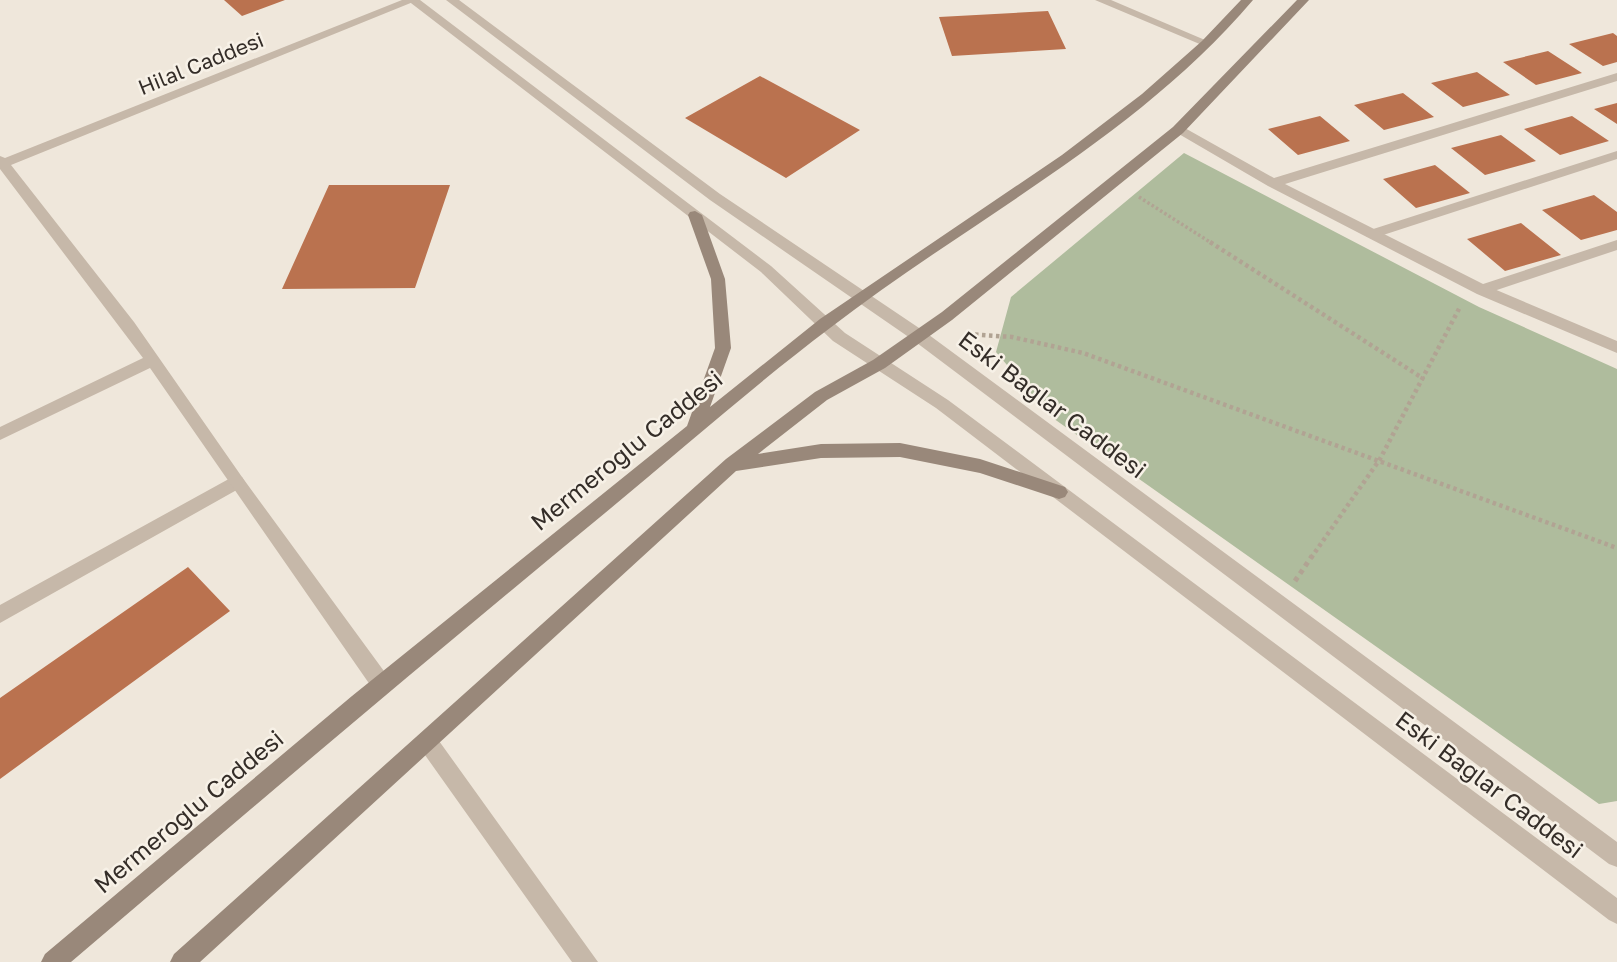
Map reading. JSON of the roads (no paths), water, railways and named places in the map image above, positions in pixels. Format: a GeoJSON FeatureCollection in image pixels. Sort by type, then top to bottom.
{"type":"FeatureCollection","features":[{"type":"Feature","properties":{"kind":"main road","name":"Mermeroğlu Caddesi"},"geometry":{"type":"LineString","coordinates":[[53,962],[382,685],[825,323],[1067,158],[1146,97],[1206,43],[1247,0]]}},
{"type":"Feature","properties":{"kind":"main road"},"geometry":{"type":"LineString","coordinates":[[182,962],[732,464],[821,396],[879,364],[919,336],[1178,130],[1303,0]]}},
{"type":"Feature","properties":{"kind":"main road"},"geometry":{"type":"LineString","coordinates":[[694,430],[723,348],[718,279],[695,215]]}},
{"type":"Feature","properties":{"kind":"main road"},"geometry":{"type":"LineString","coordinates":[[732,464],[821,451],[900,450],[980,466],[1059,492]]}},
{"type":"Feature","properties":{"kind":"street","name":"Hilal Caddesi"},"geometry":{"type":"LineString","coordinates":[[1,163],[413,0]]}},
{"type":"Feature","properties":{"kind":"street","name":"Eski Bağlar Caddesi"},"geometry":{"type":"LineString","coordinates":[[413,0],[766,269],[849,345],[942,404],[1617,912]]}},
{"type":"Feature","properties":{"kind":"street","name":"Eski Bağlar Caddesi"},"geometry":{"type":"LineString","coordinates":[[452,0],[715,197],[863,295],[919,336],[1617,856]]}},
{"type":"Feature","properties":{"kind":"street"},"geometry":{"type":"LineString","coordinates":[[1101,0],[1206,43]]}},
{"type":"Feature","properties":{"kind":"street"},"geometry":{"type":"LineString","coordinates":[[1272,183],[1617,77]]}},
{"type":"Feature","properties":{"kind":"street"},"geometry":{"type":"LineString","coordinates":[[1178,130],[1272,183],[1477,287],[1617,347]]}},
{"type":"Feature","properties":{"kind":"street"},"geometry":{"type":"LineString","coordinates":[[1372,234],[1617,155]]}},
{"type":"Feature","properties":{"kind":"street"},"geometry":{"type":"LineString","coordinates":[[1,163],[153,360],[236,482],[382,685]]}},
{"type":"Feature","properties":{"kind":"street"},"geometry":{"type":"LineString","coordinates":[[1477,287],[1617,245]]}},
{"type":"Feature","properties":{"kind":"street"},"geometry":{"type":"LineString","coordinates":[[0,434],[153,360]]}},
{"type":"Feature","properties":{"kind":"street"},"geometry":{"type":"LineString","coordinates":[[0,615],[236,482]]}},
{"type":"Feature","properties":{"kind":"street"},"geometry":{"type":"LineString","coordinates":[[427,741],[586,962]]}}]}
